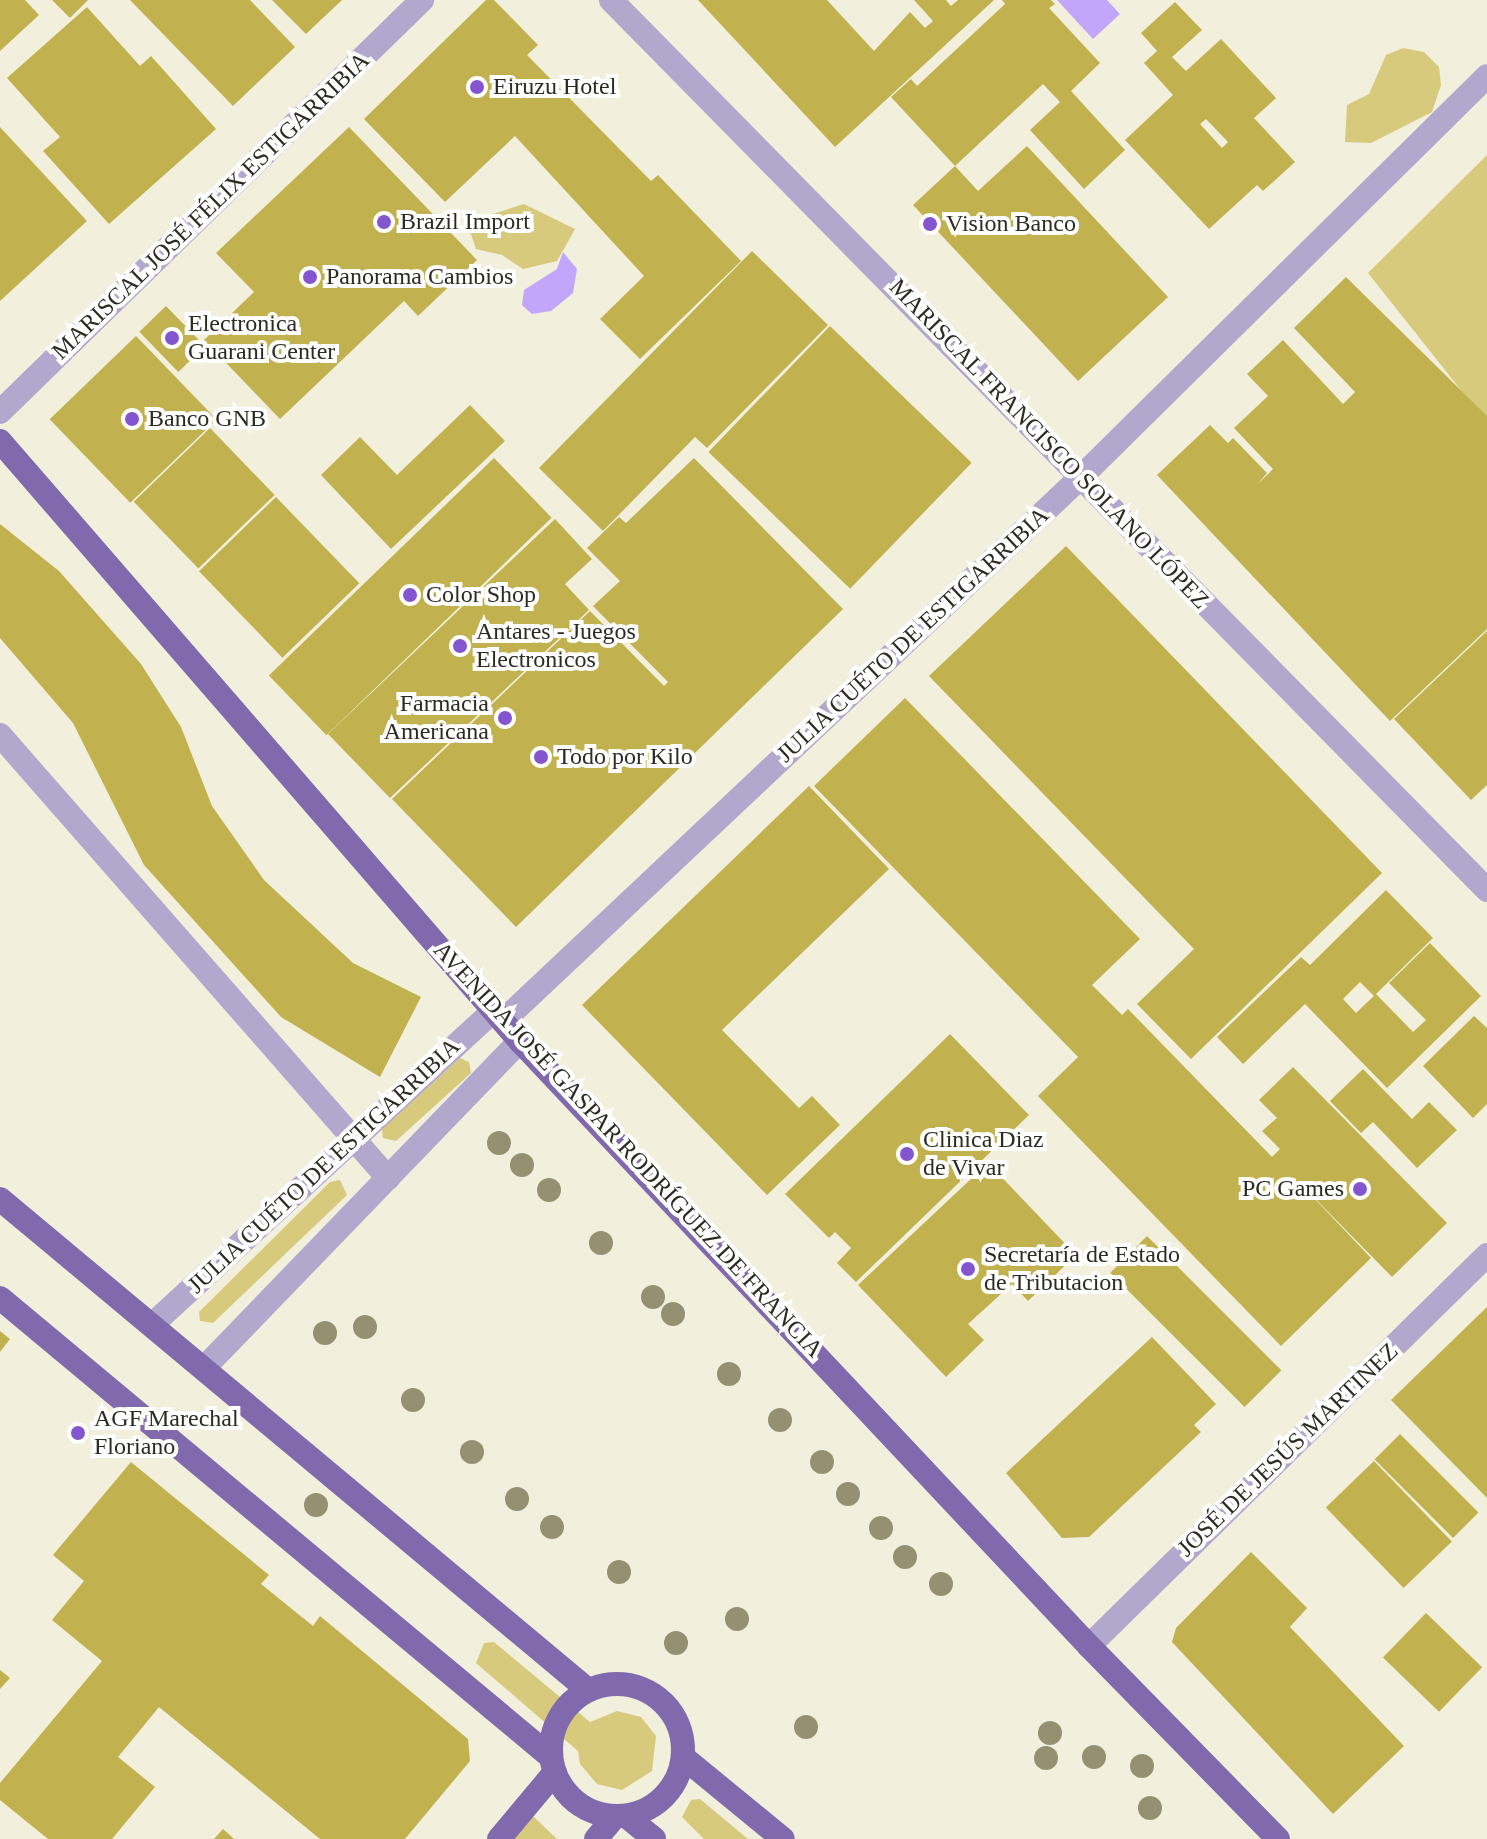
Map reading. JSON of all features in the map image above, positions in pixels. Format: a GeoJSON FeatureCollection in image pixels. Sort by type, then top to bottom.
{"type":"FeatureCollection","features":[{"type":"Feature","properties":{"kind":"main road","name":"AVENIDA JOSÉ GASPAR RODRÍGUEZ DE FRANCIA"},"geometry":{"type":"LineString","coordinates":[[0,441],[520,1041],[1089,1646],[1278,1839]]}},
{"type":"Feature","properties":{"kind":"main road"},"geometry":{"type":"LineString","coordinates":[[0,1199],[154,1323],[588,1690]]}},
{"type":"Feature","properties":{"kind":"main road"},"geometry":{"type":"LineString","coordinates":[[0,1298],[553,1764],[579,1804],[620,1816],[654,1839]]}},
{"type":"Feature","properties":{"kind":"main road"},"geometry":{"type":"LineString","coordinates":[[499,1839],[553,1764],[560,1717],[588,1690],[623,1684],[661,1701],[679,1727],[683,1757],[669,1790],[643,1811],[620,1816],[596,1839]]}},
{"type":"Feature","properties":{"kind":"main road"},"geometry":{"type":"LineString","coordinates":[[683,1757],[783,1839]]}},
{"type":"Feature","properties":{"kind":"street","name":"MARISCAL JOSÉ FÉLIX ESTIGARRIBIA"},"geometry":{"type":"LineString","coordinates":[[0,412],[422,0]]}},
{"type":"Feature","properties":{"kind":"street","name":"MARISCAL FRANCISCO SOLANO LÓPEZ"},"geometry":{"type":"LineString","coordinates":[[611,0],[1487,890]]}},
{"type":"Feature","properties":{"kind":"street","name":"JULIA CUÉTO DE ESTIGARRIBIA"},"geometry":{"type":"LineString","coordinates":[[154,1323],[354,1139],[499,1015],[1082,476],[1487,76]]}},
{"type":"Feature","properties":{"kind":"street"},"geometry":{"type":"LineString","coordinates":[[0,735],[388,1178]]}},
{"type":"Feature","properties":{"kind":"street","name":"JULIA CUÉTO DE ESTIGARRIBIA"},"geometry":{"type":"LineString","coordinates":[[205,1367],[520,1041]]}},
{"type":"Feature","properties":{"kind":"street","name":"JOSÉ DE JESÚS MARTINEZ"},"geometry":{"type":"LineString","coordinates":[[1089,1646],[1487,1255]]}},
{"type":"Feature","properties":{"kind":"shaded area"},"geometry":{"type":"Polygon","coordinates":[[[1057,0],[1107,0],[1120,14],[1093,39],[1057,0]]]}},
{"type":"Feature","properties":{"kind":"shaded area"},"geometry":{"type":"Polygon","coordinates":[[[1403,48],[1424,52],[1439,67],[1441,85],[1432,112],[1371,143],[1345,142],[1347,105],[1369,94],[1386,55],[1403,48]]]}},
{"type":"Feature","properties":{"kind":"shaded area"},"geometry":{"type":"Polygon","coordinates":[[[1487,155],[1487,423],[1368,273],[1487,155]]]}},
{"type":"Feature","properties":{"kind":"shaded area"},"geometry":{"type":"Polygon","coordinates":[[[524,204],[575,229],[557,261],[523,269],[502,255],[476,249],[467,222],[524,204]]]}},
{"type":"Feature","properties":{"kind":"shaded area"},"geometry":{"type":"Polygon","coordinates":[[[563,252],[577,269],[573,293],[551,311],[532,314],[522,305],[524,290],[557,269],[563,252]]]}},
{"type":"Feature","properties":{"kind":"shaded area"},"geometry":{"type":"Polygon","coordinates":[[[460,1058],[469,1062],[471,1073],[396,1141],[383,1138],[382,1129],[460,1058]]]}},
{"type":"Feature","properties":{"kind":"shaded area"},"geometry":{"type":"Polygon","coordinates":[[[340,1180],[347,1195],[213,1323],[200,1321],[199,1312],[330,1182],[340,1180]]]}},
{"type":"Feature","properties":{"kind":"shaded area"},"geometry":{"type":"Polygon","coordinates":[[[494,1642],[590,1722],[617,1711],[641,1717],[656,1736],[652,1771],[622,1790],[597,1784],[580,1764],[578,1751],[476,1663],[484,1643],[494,1642]]]}},
{"type":"Feature","properties":{"kind":"shaded area"},"geometry":{"type":"Polygon","coordinates":[[[700,1799],[748,1839],[704,1839],[682,1817],[691,1800],[700,1799]]]}},
{"type":"Feature","properties":{"kind":"shaded area"},"geometry":{"type":"Polygon","coordinates":[[[534,1817],[557,1839],[504,1839],[523,1819],[534,1817]]]}},
{"type":"Feature","properties":{"kind":"building"},"geometry":{"type":"Polygon","coordinates":[[[0,0],[25,0],[39,15],[0,51],[0,0]]]}},
{"type":"Feature","properties":{"kind":"building"},"geometry":{"type":"Polygon","coordinates":[[[52,0],[88,0],[70,18],[52,0]]]}},
{"type":"Feature","properties":{"kind":"building"},"geometry":{"type":"Polygon","coordinates":[[[130,0],[250,0],[295,47],[233,106],[130,0]]]}},
{"type":"Feature","properties":{"kind":"building"},"geometry":{"type":"Polygon","coordinates":[[[272,0],[342,0],[306,34],[272,0]]]}},
{"type":"Feature","properties":{"kind":"building","name":"Eiruzu Hotel"},"geometry":{"type":"Polygon","coordinates":[[[486,0],[494,0],[538,45],[527,55],[651,181],[658,175],[741,261],[640,359],[600,319],[644,276],[515,136],[445,202],[364,119],[486,0]]]}},
{"type":"Feature","properties":{"kind":"building"},"geometry":{"type":"Polygon","coordinates":[[[698,0],[827,0],[874,51],[910,12],[925,28],[933,21],[914,0],[946,0],[951,6],[958,0],[994,0],[835,147],[698,0]]]}},
{"type":"Feature","properties":{"kind":"building"},"geometry":{"type":"Polygon","coordinates":[[[1002,0],[1051,0],[1055,4],[1049,8],[1100,63],[1071,91],[1125,150],[1084,189],[1030,130],[1060,102],[1043,84],[955,166],[891,97],[911,79],[917,86],[1005,4],[1002,0]]]}},
{"type":"Feature","properties":{"kind":"building"},"geometry":{"type":"Polygon","coordinates":[[[1175,2],[1202,30],[1172,57],[1186,71],[1221,39],[1276,98],[1254,118],[1295,162],[1263,191],[1257,185],[1209,229],[1125,140],[1173,95],[1144,63],[1157,51],[1141,33],[1175,2]],[[1206,119],[1200,124],[1222,148],[1228,142],[1206,119]]]}},
{"type":"Feature","properties":{"kind":"building"},"geometry":{"type":"Polygon","coordinates":[[[87,7],[140,66],[151,56],[216,129],[109,224],[43,151],[60,137],[7,78],[87,7]]]}},
{"type":"Feature","properties":{"kind":"building"},"geometry":{"type":"Polygon","coordinates":[[[0,127],[87,221],[0,301],[0,127]]]}},
{"type":"Feature","properties":{"kind":"building"},"geometry":{"type":"Polygon","coordinates":[[[349,127],[477,260],[418,316],[404,301],[280,419],[204,340],[254,292],[216,253],[349,127]]]}},
{"type":"Feature","properties":{"kind":"building"},"geometry":{"type":"Polygon","coordinates":[[[1027,146],[1168,297],[1078,381],[913,205],[955,166],[978,191],[1027,146]]]}},
{"type":"Feature","properties":{"kind":"building"},"geometry":{"type":"Polygon","coordinates":[[[752,251],[828,325],[707,448],[695,437],[603,531],[539,468],[752,251]]]}},
{"type":"Feature","properties":{"kind":"building"},"geometry":{"type":"Polygon","coordinates":[[[1346,277],[1487,416],[1487,629],[1390,721],[1157,475],[1210,425],[1228,443],[1233,438],[1267,473],[1258,484],[1273,469],[1234,428],[1268,396],[1247,374],[1283,340],[1343,404],[1355,392],[1294,328],[1346,277]]]}},
{"type":"Feature","properties":{"kind":"building","name":"Electronica Guarani Center"},"geometry":{"type":"Polygon","coordinates":[[[166,306],[205,346],[178,372],[139,332],[166,306]]]}},
{"type":"Feature","properties":{"kind":"building"},"geometry":{"type":"Polygon","coordinates":[[[830,326],[972,463],[850,589],[708,452],[830,326]]]}},
{"type":"Feature","properties":{"kind":"building","name":"Banco GNB"},"geometry":{"type":"Polygon","coordinates":[[[136,336],[217,419],[130,503],[50,419],[136,336]]]}},
{"type":"Feature","properties":{"kind":"building"},"geometry":{"type":"Polygon","coordinates":[[[470,405],[505,441],[391,549],[321,475],[360,437],[397,475],[470,405]]]}},
{"type":"Feature","properties":{"kind":"building"},"geometry":{"type":"Polygon","coordinates":[[[210,428],[275,495],[198,569],[134,502],[210,428]]]}},
{"type":"Feature","properties":{"kind":"building","name":"Color Shop"},"geometry":{"type":"Polygon","coordinates":[[[494,458],[552,518],[327,735],[269,675],[494,458]]]}},
{"type":"Feature","properties":{"kind":"building"},"geometry":{"type":"Polygon","coordinates":[[[694,458],[843,609],[516,927],[392,799],[590,611],[664,686],[668,682],[593,606],[620,581],[587,548],[619,517],[626,523],[694,458]]]}},
{"type":"Feature","properties":{"kind":"building"},"geometry":{"type":"Polygon","coordinates":[[[276,497],[359,583],[282,658],[199,571],[276,497]]]}},
{"type":"Feature","properties":{"kind":"building","name":"Antares - Juegos Electronicos"},"geometry":{"type":"Polygon","coordinates":[[[555,519],[592,559],[565,584],[589,610],[390,798],[328,734],[555,519]]]}},
{"type":"Feature","properties":{"kind":"building"},"geometry":{"type":"Polygon","coordinates":[[[0,524],[59,571],[141,664],[181,727],[212,806],[264,880],[353,963],[421,997],[380,1077],[281,1017],[144,865],[73,723],[0,638],[0,524]]]}},
{"type":"Feature","properties":{"kind":"building"},"geometry":{"type":"Polygon","coordinates":[[[1066,546],[1382,873],[1191,1059],[1137,1004],[1194,949],[929,676],[1066,546]]]}},
{"type":"Feature","properties":{"kind":"building"},"geometry":{"type":"Polygon","coordinates":[[[1487,631],[1487,785],[1471,800],[1394,719],[1487,631]]]}},
{"type":"Feature","properties":{"kind":"building"},"geometry":{"type":"Polygon","coordinates":[[[905,698],[1140,939],[1092,985],[1122,1015],[1128,1009],[1272,1157],[1280,1149],[1262,1131],[1277,1118],[1259,1100],[1293,1067],[1447,1223],[1392,1277],[1294,1177],[1371,1258],[1281,1346],[1038,1096],[1078,1057],[814,786],[905,698]]]}},
{"type":"Feature","properties":{"kind":"building"},"geometry":{"type":"Polygon","coordinates":[[[809,786],[889,869],[722,1030],[799,1108],[812,1096],[840,1125],[767,1195],[582,1005],[809,786]]]}},
{"type":"Feature","properties":{"kind":"building"},"geometry":{"type":"Polygon","coordinates":[[[1386,890],[1433,938],[1376,994],[1413,1032],[1426,1020],[1389,983],[1430,943],[1481,996],[1387,1088],[1305,1004],[1243,1064],[1217,1037],[1301,957],[1310,965],[1386,890]],[[1360,982],[1343,999],[1356,1013],[1374,996],[1360,982]]]}},
{"type":"Feature","properties":{"kind":"building"},"geometry":{"type":"Polygon","coordinates":[[[1474,1016],[1487,1028],[1487,1104],[1473,1118],[1423,1066],[1474,1016]]]}},
{"type":"Feature","properties":{"kind":"building","name":"Clinica Diaz de Vivar"},"geometry":{"type":"Polygon","coordinates":[[[950,1034],[1029,1115],[856,1282],[837,1263],[851,1248],[835,1232],[829,1238],[785,1194],[950,1034]]]}},
{"type":"Feature","properties":{"kind":"building"},"geometry":{"type":"Polygon","coordinates":[[[1363,1069],[1412,1119],[1429,1102],[1457,1130],[1417,1168],[1373,1122],[1361,1133],[1330,1101],[1363,1069]]]}},
{"type":"Feature","properties":{"kind":"building","name":"Secretaría de Estado de Tributacion"},"geometry":{"type":"Polygon","coordinates":[[[988,1163],[1076,1255],[1028,1301],[1012,1284],[968,1324],[984,1340],[946,1377],[858,1285],[988,1163]]]}},
{"type":"Feature","properties":{"kind":"building"},"geometry":{"type":"Polygon","coordinates":[[[1147,1236],[1281,1370],[1245,1407],[1110,1273],[1147,1236]]]}},
{"type":"Feature","properties":{"kind":"building"},"geometry":{"type":"Polygon","coordinates":[[[1487,1307],[1487,1498],[1391,1400],[1487,1307]]]}},
{"type":"Feature","properties":{"kind":"building"},"geometry":{"type":"Polygon","coordinates":[[[0,1331],[10,1339],[0,1352],[0,1331]]]}},
{"type":"Feature","properties":{"kind":"building"},"geometry":{"type":"Polygon","coordinates":[[[1152,1337],[1216,1404],[1194,1425],[1201,1432],[1089,1537],[1062,1538],[1006,1473],[1152,1337]]]}},
{"type":"Feature","properties":{"kind":"building"},"geometry":{"type":"Polygon","coordinates":[[[1400,1434],[1478,1512],[1453,1538],[1375,1459],[1400,1434]]]}},
{"type":"Feature","properties":{"kind":"building"},"geometry":{"type":"Polygon","coordinates":[[[1374,1461],[1452,1542],[1404,1588],[1326,1508],[1374,1461]]]}},
{"type":"Feature","properties":{"kind":"building"},"geometry":{"type":"Polygon","coordinates":[[[131,1462],[269,1575],[261,1584],[313,1626],[320,1616],[468,1739],[470,1761],[405,1839],[320,1839],[159,1707],[118,1757],[155,1787],[112,1839],[48,1839],[0,1800],[0,1783],[102,1661],[52,1620],[84,1581],[53,1555],[131,1462]]]}},
{"type":"Feature","properties":{"kind":"building"},"geometry":{"type":"Polygon","coordinates":[[[1251,1552],[1307,1608],[1290,1627],[1404,1746],[1333,1814],[1172,1642],[1176,1628],[1251,1552]]]}},
{"type":"Feature","properties":{"kind":"building"},"geometry":{"type":"Polygon","coordinates":[[[1426,1613],[1482,1667],[1439,1712],[1383,1658],[1426,1613]]]}},
{"type":"Feature","properties":{"kind":"building"},"geometry":{"type":"Polygon","coordinates":[[[0,1670],[10,1678],[0,1689],[0,1670]]]}},
{"type":"Feature","properties":{"kind":"building"},"geometry":{"type":"Polygon","coordinates":[[[223,1829],[234,1839],[214,1839],[223,1829]]]}},
{"type":"Feature","properties":{"kind":"place","name":"Eiruzu Hotel"},"geometry":{"type":"Point","coordinates":[477,87]}},
{"type":"Feature","properties":{"kind":"place","name":"Brazil Import"},"geometry":{"type":"Point","coordinates":[384,222]}},
{"type":"Feature","properties":{"kind":"place","name":"Vision Banco"},"geometry":{"type":"Point","coordinates":[930,224]}},
{"type":"Feature","properties":{"kind":"place","name":"Panorama Cambios"},"geometry":{"type":"Point","coordinates":[310,277]}},
{"type":"Feature","properties":{"kind":"place","name":"Electronica Guarani Center"},"geometry":{"type":"Point","coordinates":[172,338]}},
{"type":"Feature","properties":{"kind":"place","name":"Banco GNB"},"geometry":{"type":"Point","coordinates":[132,419]}},
{"type":"Feature","properties":{"kind":"place","name":"Color Shop"},"geometry":{"type":"Point","coordinates":[410,595]}},
{"type":"Feature","properties":{"kind":"place","name":"Antares - Juegos Electronicos"},"geometry":{"type":"Point","coordinates":[460,646]}},
{"type":"Feature","properties":{"kind":"place","name":"Farmacia Americana"},"geometry":{"type":"Point","coordinates":[505,718]}},
{"type":"Feature","properties":{"kind":"place","name":"Todo por Kilo"},"geometry":{"type":"Point","coordinates":[541,757]}},
{"type":"Feature","properties":{"kind":"place","name":"Clinica Diaz de Vivar"},"geometry":{"type":"Point","coordinates":[907,1154]}},
{"type":"Feature","properties":{"kind":"place","name":"PC Games"},"geometry":{"type":"Point","coordinates":[1360,1189]}},
{"type":"Feature","properties":{"kind":"place","name":"Secretaría de Estado de Tributacion"},"geometry":{"type":"Point","coordinates":[968,1269]}},
{"type":"Feature","properties":{"kind":"place","name":"AGF Marechal Floriano"},"geometry":{"type":"Point","coordinates":[78,1433]}}]}
